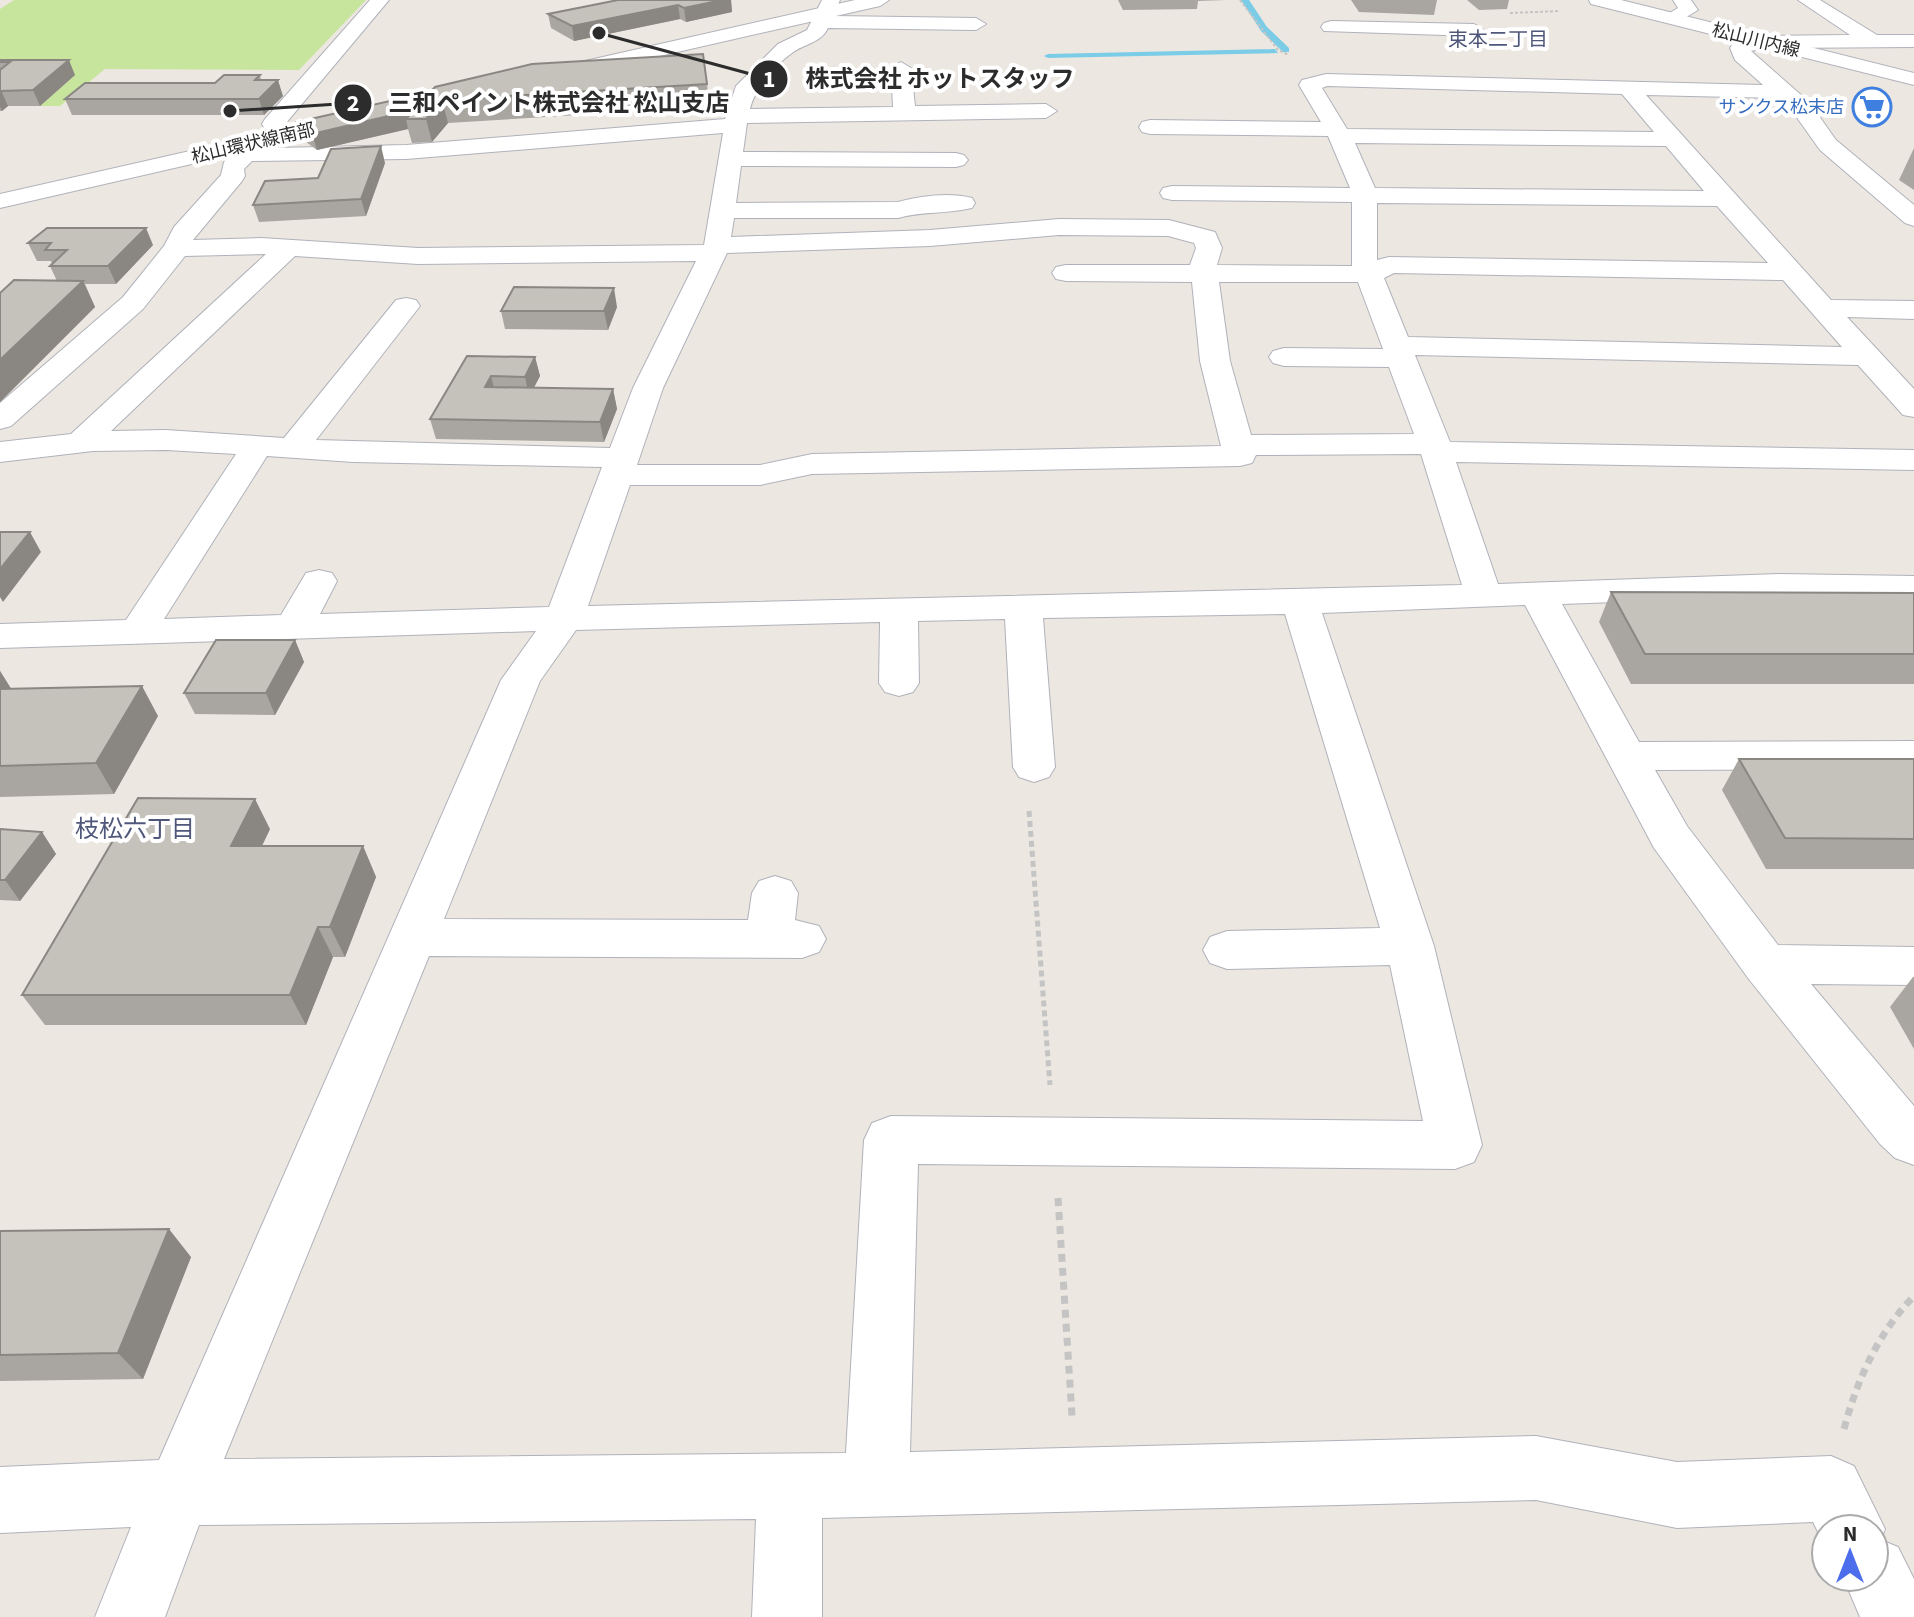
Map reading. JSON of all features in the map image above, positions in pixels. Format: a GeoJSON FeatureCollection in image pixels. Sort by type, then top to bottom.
{"type":"FeatureCollection","features":[{"type":"Feature","properties":{"kind":"street"},"geometry":{"type":"LineString","coordinates":[[273,124],[380,0]]}},
{"type":"Feature","properties":{"kind":"street"},"geometry":{"type":"LineString","coordinates":[[545,70],[828,7],[880,0]]}},
{"type":"Feature","properties":{"kind":"street","name":"松山川内線"},"geometry":{"type":"LineString","coordinates":[[1598,0],[1914,79]]}},
{"type":"Feature","properties":{"kind":"street"},"geometry":{"type":"LineString","coordinates":[[1671,18],[1689,10],[1682,0]]}},
{"type":"Feature","properties":{"kind":"street"},"geometry":{"type":"LineString","coordinates":[[1807,0],[1872,41]]}},
{"type":"Feature","properties":{"kind":"street"},"geometry":{"type":"LineString","coordinates":[[828,7],[976,24]]}},
{"type":"Feature","properties":{"kind":"street"},"geometry":{"type":"LineString","coordinates":[[130,1617],[178,1492],[521,680],[564,619],[648,388],[717,236],[744,91],[785,48],[815,34],[828,7]]}},
{"type":"Feature","properties":{"kind":"street"},"geometry":{"type":"LineString","coordinates":[[1325,20],[1361,28],[1479,34],[1454,10]]}},
{"type":"Feature","properties":{"kind":"street"},"geometry":{"type":"LineString","coordinates":[[1914,41],[1763,42],[1740,48],[1742,56],[1801,107],[1828,145],[1914,218]]}},
{"type":"Feature","properties":{"kind":"street"},"geometry":{"type":"LineString","coordinates":[[1514,67],[1534,85]]}},
{"type":"Feature","properties":{"kind":"street"},"geometry":{"type":"LineString","coordinates":[[901,68],[904,113]]}},
{"type":"Feature","properties":{"kind":"street"},"geometry":{"type":"LineString","coordinates":[[1483,594],[1436,448],[1364,261],[1365,194],[1338,132],[1310,85],[1314,81],[1784,92]]}},
{"type":"Feature","properties":{"kind":"street","name":"松山環状線南部"},"geometry":{"type":"LineString","coordinates":[[0,184],[273,124],[492,82],[242,150],[0,201]]}},
{"type":"Feature","properties":{"kind":"street"},"geometry":{"type":"LineString","coordinates":[[1628,88],[1670,139],[1914,408]]}},
{"type":"Feature","properties":{"kind":"street"},"geometry":{"type":"LineString","coordinates":[[0,419],[133,303],[177,248],[183,232],[233,176],[232,167],[242,150],[406,152],[734,133],[904,113],[1046,111]]}},
{"type":"Feature","properties":{"kind":"street"},"geometry":{"type":"LineString","coordinates":[[1150,127],[1670,139]]}},
{"type":"Feature","properties":{"kind":"street"},"geometry":{"type":"LineString","coordinates":[[734,133],[920,166],[956,160]]}},
{"type":"Feature","properties":{"kind":"street"},"geometry":{"type":"LineString","coordinates":[[1172,193],[1724,199]]}},
{"type":"Feature","properties":{"kind":"street"},"geometry":{"type":"LineString","coordinates":[[177,248],[347,249],[418,256],[717,236],[921,204],[963,203]]}},
{"type":"Feature","properties":{"kind":"street"},"geometry":{"type":"LineString","coordinates":[[0,452],[80,443],[166,440],[760,475],[812,464],[1240,456],[1215,361],[1203,261],[1209,248],[1206,238],[1169,228],[1059,227],[930,238],[717,236]]}},
{"type":"Feature","properties":{"kind":"street"},"geometry":{"type":"LineString","coordinates":[[80,443],[288,248]]}},
{"type":"Feature","properties":{"kind":"street"},"geometry":{"type":"LineString","coordinates":[[1066,273],[1112,280],[1204,271],[1371,274],[1389,265],[1789,272]]}},
{"type":"Feature","properties":{"kind":"street"},"geometry":{"type":"LineString","coordinates":[[137,632],[275,448],[406,306]]}},
{"type":"Feature","properties":{"kind":"street"},"geometry":{"type":"LineString","coordinates":[[1824,308],[1914,310]]}},
{"type":"Feature","properties":{"kind":"street"},"geometry":{"type":"LineString","coordinates":[[1284,357],[1400,352],[1865,356]]}},
{"type":"Feature","properties":{"kind":"street"},"geometry":{"type":"LineString","coordinates":[[1237,445],[1914,460]]}},
{"type":"Feature","properties":{"kind":"street"},"geometry":{"type":"LineString","coordinates":[[294,627],[319,581]]}},
{"type":"Feature","properties":{"kind":"street"},"geometry":{"type":"LineString","coordinates":[[0,636],[899,609],[1300,602],[1779,585],[1914,587]]}},
{"type":"Feature","properties":{"kind":"street"},"geometry":{"type":"LineString","coordinates":[[1537,592],[1670,837],[1765,964],[1909,1141]]}},
{"type":"Feature","properties":{"kind":"street"},"geometry":{"type":"LineString","coordinates":[[877,1485],[891,1140],[1455,1145],[1410,946],[1300,602]]}},
{"type":"Feature","properties":{"kind":"street"},"geometry":{"type":"LineString","coordinates":[[1023,607],[1034,767]]}},
{"type":"Feature","properties":{"kind":"street"},"geometry":{"type":"LineString","coordinates":[[899,609],[899,683]]}},
{"type":"Feature","properties":{"kind":"street"},"geometry":{"type":"LineString","coordinates":[[1626,756],[1914,755]]}},
{"type":"Feature","properties":{"kind":"street"},"geometry":{"type":"LineString","coordinates":[[412,937],[785,939],[775,893]]}},
{"type":"Feature","properties":{"kind":"street"},"geometry":{"type":"LineString","coordinates":[[1227,950],[1410,946]]}},
{"type":"Feature","properties":{"kind":"street"},"geometry":{"type":"LineString","coordinates":[[1765,964],[1914,966]]}},
{"type":"Feature","properties":{"kind":"street"},"geometry":{"type":"LineString","coordinates":[[0,1500],[178,1492],[877,1485],[1536,1468],[1677,1495],[1842,1509]]}},
{"type":"Feature","properties":{"kind":"street"},"geometry":{"type":"LineString","coordinates":[[787,1617],[790,1485]]}},
{"type":"Feature","properties":{"kind":"street"},"geometry":{"type":"LineString","coordinates":[[1885,1593],[1896,1617]]}},
{"type":"Feature","properties":{"kind":"path"},"geometry":{"type":"LineString","coordinates":[[1240,0],[1278,50],[1289,55],[1302,76],[1314,81]]}},
{"type":"Feature","properties":{"kind":"path"},"geometry":{"type":"LineString","coordinates":[[1454,10],[1563,11]]}},
{"type":"Feature","properties":{"kind":"path"},"geometry":{"type":"LineString","coordinates":[[1842,1509],[1849,1406],[1898,1311],[1914,1296]]}},
{"type":"Feature","properties":{"kind":"green space"},"geometry":{"type":"Polygon","coordinates":[[[14,0],[366,0],[299,70],[105,69],[60,106],[40,106],[74,76],[0,74],[0,9],[14,0]]]}},
{"type":"Feature","properties":{"kind":"building"},"geometry":{"type":"Polygon","coordinates":[[[618,0],[722,0],[684,8],[678,5],[572,26],[548,14],[618,0]]]}},
{"type":"Feature","properties":{"kind":"building"},"geometry":{"type":"Polygon","coordinates":[[[703,54],[707,84],[442,100],[426,119],[406,119],[435,87],[532,64],[703,54]]]}},
{"type":"Feature","properties":{"kind":"building"},"geometry":{"type":"Polygon","coordinates":[[[0,60],[69,60],[33,90],[0,91],[0,70],[10,62],[0,60]]]}},
{"type":"Feature","properties":{"kind":"building"},"geometry":{"type":"Polygon","coordinates":[[[224,75],[260,75],[255,80],[278,80],[259,99],[65,99],[85,83],[215,83],[224,75]]]}},
{"type":"Feature","properties":{"kind":"building"},"geometry":{"type":"Polygon","coordinates":[[[403,98],[416,108],[312,134],[297,122],[403,98]]]}},
{"type":"Feature","properties":{"kind":"building"},"geometry":{"type":"Polygon","coordinates":[[[381,146],[361,199],[253,205],[265,181],[318,178],[331,149],[381,146]]]}},
{"type":"Feature","properties":{"kind":"building"},"geometry":{"type":"Polygon","coordinates":[[[47,228],[146,228],[108,266],[50,266],[67,250],[45,250],[51,243],[28,243],[47,228]]]}},
{"type":"Feature","properties":{"kind":"building"},"geometry":{"type":"Polygon","coordinates":[[[14,280],[83,281],[0,360],[0,293],[14,280]]]}},
{"type":"Feature","properties":{"kind":"building"},"geometry":{"type":"Polygon","coordinates":[[[514,287],[614,288],[604,311],[501,311],[514,287]]]}},
{"type":"Feature","properties":{"kind":"building"},"geometry":{"type":"Polygon","coordinates":[[[467,356],[535,357],[525,377],[491,376],[485,387],[613,389],[600,422],[430,419],[467,356]]]}},
{"type":"Feature","properties":{"kind":"building"},"geometry":{"type":"Polygon","coordinates":[[[0,532],[30,532],[0,569],[0,532]]]}},
{"type":"Feature","properties":{"kind":"building"},"geometry":{"type":"Polygon","coordinates":[[[1611,592],[1914,593],[1914,654],[1645,654],[1611,592]]]}},
{"type":"Feature","properties":{"kind":"building"},"geometry":{"type":"Polygon","coordinates":[[[216,640],[295,640],[266,693],[184,693],[216,640]]]}},
{"type":"Feature","properties":{"kind":"building"},"geometry":{"type":"Polygon","coordinates":[[[142,686],[96,763],[0,766],[0,689],[142,686]]]}},
{"type":"Feature","properties":{"kind":"building"},"geometry":{"type":"Polygon","coordinates":[[[1739,759],[1914,759],[1914,839],[1785,838],[1739,759]]]}},
{"type":"Feature","properties":{"kind":"building"},"geometry":{"type":"Polygon","coordinates":[[[138,798],[255,799],[231,846],[363,846],[330,927],[318,927],[290,995],[22,995],[138,798]]]}},
{"type":"Feature","properties":{"kind":"building"},"geometry":{"type":"Polygon","coordinates":[[[0,829],[42,832],[5,880],[0,880],[0,829]]]}},
{"type":"Feature","properties":{"kind":"building"},"geometry":{"type":"Polygon","coordinates":[[[169,1229],[118,1353],[0,1355],[0,1231],[169,1229]]]}},
{"type":"Feature","properties":{"kind":"waterway"},"geometry":{"type":"LineString","coordinates":[[1245,0],[1264,29],[1286,50]]}},
{"type":"Feature","properties":{"kind":"waterway"},"geometry":{"type":"LineString","coordinates":[[1048,56],[1275,51]]}},
{"type":"Feature","properties":{"kind":"place","name":"株式会社 ホットスタッフ"},"geometry":{"type":"Point","coordinates":[599,33]}},
{"type":"Feature","properties":{"kind":"place","name":"サンクス松末店"},"geometry":{"type":"Point","coordinates":[1872,107]}},
{"type":"Feature","properties":{"kind":"place","name":"三和ペイント株式会社 松山支店"},"geometry":{"type":"Point","coordinates":[230,111]}},
{"type":"Feature","properties":{"kind":"district","name":"束本二丁目"},"geometry":{"type":"Point","coordinates":[1498,39]}},
{"type":"Feature","properties":{"kind":"district","name":"枝松六丁目"},"geometry":{"type":"Point","coordinates":[135,829]}}]}
